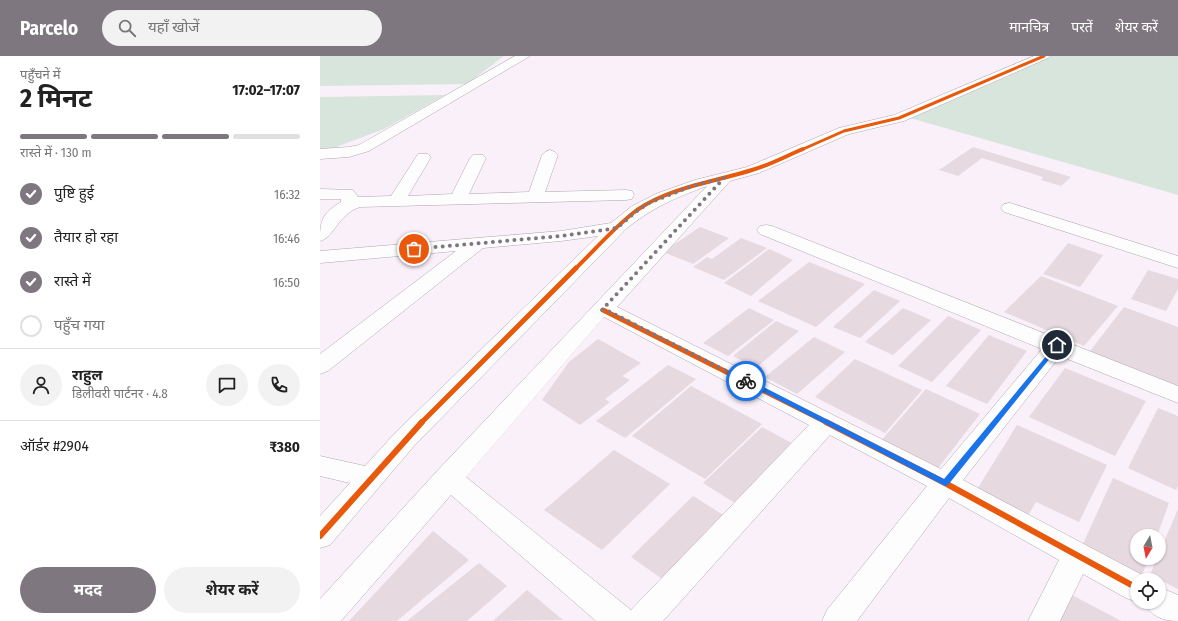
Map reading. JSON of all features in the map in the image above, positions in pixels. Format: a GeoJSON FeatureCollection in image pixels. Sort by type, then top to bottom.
{"type":"FeatureCollection","features":[{"type":"Feature","properties":{"kind":"street"},"geometry":{"type":"LineString","coordinates":[[320,154],[349,152],[364,148],[524,56]]}},
{"type":"Feature","properties":{"kind":"street"},"geometry":{"type":"LineString","coordinates":[[320,536],[406,439],[617,228],[638,210],[649,203],[683,189],[753,170],[838,132],[899,118],[989,81],[1044,56]]}},
{"type":"Feature","properties":{"kind":"street"},"geometry":{"type":"LineString","coordinates":[[535,198],[550,155]]}},
{"type":"Feature","properties":{"kind":"street"},"geometry":{"type":"LineString","coordinates":[[396,201],[422,158]]}},
{"type":"Feature","properties":{"kind":"street"},"geometry":{"type":"LineString","coordinates":[[458,200],[478,158]]}},
{"type":"Feature","properties":{"kind":"street"},"geometry":{"type":"LineString","coordinates":[[321,621],[448,477],[591,319],[602,310],[724,178]]}},
{"type":"Feature","properties":{"kind":"street"},"geometry":{"type":"LineString","coordinates":[[320,194],[347,194],[349,196],[350,204]]}},
{"type":"Feature","properties":{"kind":"street"},"geometry":{"type":"LineString","coordinates":[[320,236],[337,213],[350,204],[396,201],[626,195]]}},
{"type":"Feature","properties":{"kind":"street"},"geometry":{"type":"LineString","coordinates":[[1010,208],[1178,262]]}},
{"type":"Feature","properties":{"kind":"street"},"geometry":{"type":"LineString","coordinates":[[320,257],[561,236],[617,228]]}},
{"type":"Feature","properties":{"kind":"street"},"geometry":{"type":"LineString","coordinates":[[766,230],[1057,345],[1178,395]]}},
{"type":"Feature","properties":{"kind":"street"},"geometry":{"type":"LineString","coordinates":[[320,366],[478,243]]}},
{"type":"Feature","properties":{"kind":"street"},"geometry":{"type":"LineString","coordinates":[[602,310],[608,311],[945,483],[1130,584]]}},
{"type":"Feature","properties":{"kind":"street"},"geometry":{"type":"LineString","coordinates":[[838,621],[945,483],[1057,345]]}},
{"type":"Feature","properties":{"kind":"street"},"geometry":{"type":"LineString","coordinates":[[642,621],[827,422]]}},
{"type":"Feature","properties":{"kind":"street"},"geometry":{"type":"LineString","coordinates":[[320,466],[370,478]]}},
{"type":"Feature","properties":{"kind":"street"},"geometry":{"type":"LineString","coordinates":[[448,477],[620,621]]}},
{"type":"Feature","properties":{"kind":"street"},"geometry":{"type":"LineString","coordinates":[[1044,621],[1077,555]]}},
{"type":"Feature","properties":{"kind":"street"},"geometry":{"type":"LineString","coordinates":[[1166,605],[1178,611]]}},
{"type":"Feature","properties":{"kind":"shaded area"},"geometry":{"type":"Polygon","coordinates":[[[320,56],[504,56],[467,84],[320,86],[320,56]]]}},
{"type":"Feature","properties":{"kind":"shaded area"},"geometry":{"type":"Polygon","coordinates":[[[1034,56],[1178,56],[1178,195],[896,114],[1034,56]]]}},
{"type":"Feature","properties":{"kind":"shaded area"},"geometry":{"type":"Polygon","coordinates":[[[445,95],[384,129],[320,153],[320,97],[445,95]]]}},
{"type":"Feature","properties":{"kind":"building"},"geometry":{"type":"Polygon","coordinates":[[[973,147],[1071,177],[1061,186],[1041,180],[1043,177],[982,158],[958,176],[939,170],[973,147]]]}},
{"type":"Feature","properties":{"kind":"building"},"geometry":{"type":"Polygon","coordinates":[[[700,227],[729,238],[693,264],[663,252],[700,227]]]}},
{"type":"Feature","properties":{"kind":"building"},"geometry":{"type":"Polygon","coordinates":[[[741,238],[767,248],[724,280],[693,267],[707,257],[712,259],[741,238]]]}},
{"type":"Feature","properties":{"kind":"building"},"geometry":{"type":"Polygon","coordinates":[[[1068,243],[1103,255],[1080,287],[1043,274],[1068,243]]]}},
{"type":"Feature","properties":{"kind":"building"},"geometry":{"type":"Polygon","coordinates":[[[769,249],[793,260],[751,296],[724,283],[769,249]]]}},
{"type":"Feature","properties":{"kind":"building"},"geometry":{"type":"Polygon","coordinates":[[[809,262],[865,284],[816,327],[758,301],[809,262]]]}},
{"type":"Feature","properties":{"kind":"building"},"geometry":{"type":"Polygon","coordinates":[[[1148,270],[1178,279],[1178,289],[1166,311],[1131,299],[1148,270]]]}},
{"type":"Feature","properties":{"kind":"building"},"geometry":{"type":"Polygon","coordinates":[[[1041,276],[1118,306],[1084,346],[1004,312],[1041,276]]]}},
{"type":"Feature","properties":{"kind":"building"},"geometry":{"type":"Polygon","coordinates":[[[874,290],[900,301],[860,338],[833,327],[874,290]]]}},
{"type":"Feature","properties":{"kind":"building"},"geometry":{"type":"Polygon","coordinates":[[[1124,307],[1178,327],[1178,387],[1090,351],[1124,307]]]}},
{"type":"Feature","properties":{"kind":"building"},"geometry":{"type":"Polygon","coordinates":[[[749,308],[774,320],[728,356],[703,343],[749,308]]]}},
{"type":"Feature","properties":{"kind":"building"},"geometry":{"type":"Polygon","coordinates":[[[903,308],[931,320],[893,355],[865,342],[903,308]]]}},
{"type":"Feature","properties":{"kind":"building"},"geometry":{"type":"Polygon","coordinates":[[[948,316],[981,330],[932,382],[898,366],[948,316]]]}},
{"type":"Feature","properties":{"kind":"building"},"geometry":{"type":"Polygon","coordinates":[[[776,321],[799,331],[756,368],[733,356],[776,321]]]}},
{"type":"Feature","properties":{"kind":"building"},"geometry":{"type":"Polygon","coordinates":[[[989,335],[1027,351],[987,404],[946,386],[989,335]]]}},
{"type":"Feature","properties":{"kind":"building"},"geometry":{"type":"Polygon","coordinates":[[[814,337],[845,352],[797,394],[765,377],[814,337]]]}},
{"type":"Feature","properties":{"kind":"building"},"geometry":{"type":"Polygon","coordinates":[[[598,339],[641,363],[622,376],[630,380],[605,399],[610,402],[580,425],[542,400],[569,362],[598,339]]]}},
{"type":"Feature","properties":{"kind":"building"},"geometry":{"type":"Polygon","coordinates":[[[855,359],[922,390],[885,433],[815,397],[855,359]]]}},
{"type":"Feature","properties":{"kind":"building"},"geometry":{"type":"Polygon","coordinates":[[[668,365],[696,379],[625,438],[596,421],[668,365]]]}},
{"type":"Feature","properties":{"kind":"building"},"geometry":{"type":"Polygon","coordinates":[[[1065,368],[1146,401],[1115,456],[1029,417],[1065,368]]]}},
{"type":"Feature","properties":{"kind":"building"},"geometry":{"type":"Polygon","coordinates":[[[691,386],[762,424],[705,479],[632,436],[691,386]]]}},
{"type":"Feature","properties":{"kind":"building"},"geometry":{"type":"Polygon","coordinates":[[[926,389],[980,414],[935,472],[879,443],[926,389]]]}},
{"type":"Feature","properties":{"kind":"building"},"geometry":{"type":"Polygon","coordinates":[[[1158,408],[1178,416],[1178,486],[1176,490],[1128,468],[1158,408]]]}},
{"type":"Feature","properties":{"kind":"building"},"geometry":{"type":"Polygon","coordinates":[[[1017,425],[1107,465],[1079,522],[1036,502],[1028,516],[976,491],[1017,425]]]}},
{"type":"Feature","properties":{"kind":"building"},"geometry":{"type":"Polygon","coordinates":[[[762,427],[799,447],[741,507],[703,483],[762,427]]]}},
{"type":"Feature","properties":{"kind":"building"},"geometry":{"type":"Polygon","coordinates":[[[614,450],[670,484],[602,550],[544,510],[614,450]]]}},
{"type":"Feature","properties":{"kind":"building"},"geometry":{"type":"Polygon","coordinates":[[[1113,478],[1169,503],[1160,529],[1130,529],[1130,565],[1146,565],[1143,573],[1138,573],[1082,546],[1113,478]]]}},
{"type":"Feature","properties":{"kind":"building"},"geometry":{"type":"Polygon","coordinates":[[[693,496],[728,518],[668,583],[631,557],[693,496]]]}},
{"type":"Feature","properties":{"kind":"building"},"geometry":{"type":"Polygon","coordinates":[[[1178,509],[1178,589],[1166,583],[1166,573],[1151,573],[1154,565],[1166,565],[1166,537],[1178,509]]]}},
{"type":"Feature","properties":{"kind":"building"},"geometry":{"type":"Polygon","coordinates":[[[433,531],[469,560],[397,621],[349,621],[433,531]]]}},
{"type":"Feature","properties":{"kind":"building"},"geometry":{"type":"Polygon","coordinates":[[[479,563],[507,586],[467,621],[407,621],[479,563]]]}},
{"type":"Feature","properties":{"kind":"building"},"geometry":{"type":"Polygon","coordinates":[[[527,590],[563,620],[493,621],[527,590]]]}},
{"type":"Feature","properties":{"kind":"building"},"geometry":{"type":"Polygon","coordinates":[[[1072,595],[1121,621],[1060,621],[1072,595]]]}},
{"type":"Feature","properties":{"kind":"cycle path"},"geometry":{"type":"LineString","coordinates":[[320,536],[405,439],[620,225],[638,210],[664,197],[701,183],[753,170],[844,131],[899,118],[989,81],[1044,56]]}},
{"type":"Feature","properties":{"kind":"cycle path"},"geometry":{"type":"LineString","coordinates":[[603,310],[608,311],[945,483],[1130,584]]}},
{"type":"Feature","properties":{"kind":"way so far"},"geometry":{"type":"LineString","coordinates":[[414,249],[561,236],[617,228],[638,210],[649,203],[692,186],[724,178],[602,310],[606,310],[746,381]]}},
{"type":"Feature","properties":{"kind":"route"},"geometry":{"type":"LineString","coordinates":[[746,381],[945,483],[1057,345]]}}]}
